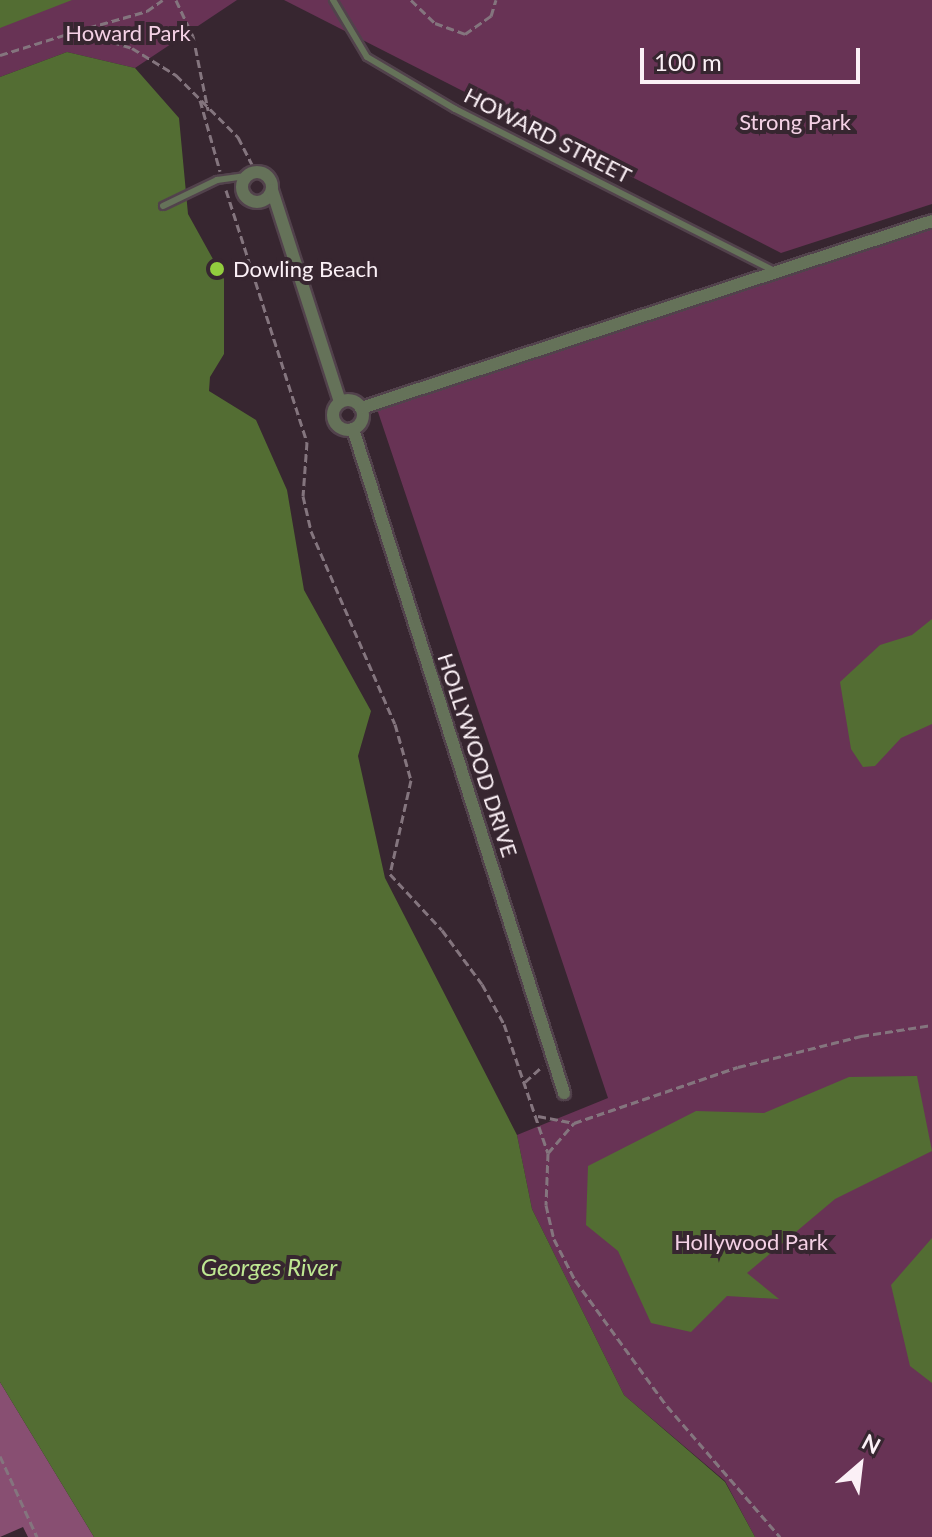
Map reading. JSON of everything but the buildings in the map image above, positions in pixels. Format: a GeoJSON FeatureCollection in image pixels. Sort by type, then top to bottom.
{"type":"FeatureCollection","features":[{"type":"Feature","properties":{"kind":"street"},"geometry":{"type":"LineString","coordinates":[[272,190],[262,201],[247,199],[242,191],[250,174],[268,177],[340,402],[333,419],[338,427],[353,429],[363,418],[361,408],[350,400],[340,402]]}},
{"type":"Feature","properties":{"kind":"street"},"geometry":{"type":"LineString","coordinates":[[361,408],[932,221]]}},
{"type":"Feature","properties":{"kind":"street","name":"HOLLYWOOD DRIVE"},"geometry":{"type":"LineString","coordinates":[[353,429],[564,1093]]}},
{"type":"Feature","properties":{"kind":"lane","name":"HOWARD STREET"},"geometry":{"type":"LineString","coordinates":[[333,0],[367,57],[455,109],[775,271]]}},
{"type":"Feature","properties":{"kind":"lane"},"geometry":{"type":"LineString","coordinates":[[163,206],[222,178],[250,174]]}},
{"type":"Feature","properties":{"kind":"path"},"geometry":{"type":"LineString","coordinates":[[0,55],[147,11],[163,0]]}},
{"type":"Feature","properties":{"kind":"path"},"geometry":{"type":"LineString","coordinates":[[176,0],[193,36],[208,110]]}},
{"type":"Feature","properties":{"kind":"path"},"geometry":{"type":"LineString","coordinates":[[411,0],[435,23],[465,34],[491,16],[496,0]]}},
{"type":"Feature","properties":{"kind":"path"},"geometry":{"type":"LineString","coordinates":[[77,31],[155,59],[238,137],[250,174]]}},
{"type":"Feature","properties":{"kind":"path"},"geometry":{"type":"LineString","coordinates":[[200,100],[307,442],[303,496],[311,531],[395,724],[411,780],[390,874],[482,984],[504,1024],[538,1116],[548,1153],[546,1205],[554,1239],[575,1280],[667,1406],[780,1537]]}},
{"type":"Feature","properties":{"kind":"path"},"geometry":{"type":"LineString","coordinates":[[538,1116],[574,1123],[738,1067],[932,1025]]}},
{"type":"Feature","properties":{"kind":"path"},"geometry":{"type":"LineString","coordinates":[[525,1082],[553,1056]]}},
{"type":"Feature","properties":{"kind":"path"},"geometry":{"type":"LineString","coordinates":[[548,1153],[574,1123]]}},
{"type":"Feature","properties":{"kind":"path"},"geometry":{"type":"LineString","coordinates":[[0,1456],[37,1537]]}},
{"type":"Feature","properties":{"kind":"green space","name":"Howard Park"},"geometry":{"type":"Polygon","coordinates":[[[0,0],[237,0],[135,68],[67,52],[0,77],[0,0]]]}},
{"type":"Feature","properties":{"kind":"green space","name":"Strong Park"},"geometry":{"type":"Polygon","coordinates":[[[284,0],[932,0],[932,204],[781,253],[284,0]]]}},
{"type":"Feature","properties":{"kind":"green space","name":"Hollywood Park"},"geometry":{"type":"Polygon","coordinates":[[[932,227],[932,1537],[755,1537],[725,1481],[624,1395],[532,1209],[517,1135],[608,1098],[376,406],[932,227]]]}},
{"type":"Feature","properties":{"kind":"shaded area"},"geometry":{"type":"Polygon","coordinates":[[[0,1382],[94,1537],[28,1537],[23,1527],[0,1537],[0,1382]]]}},
{"type":"Feature","properties":{"kind":"water"},"geometry":{"type":"Polygon","coordinates":[[[0,0],[72,0],[0,28],[0,0]]]}},
{"type":"Feature","properties":{"kind":"water","name":"Georges River"},"geometry":{"type":"Polygon","coordinates":[[[67,52],[135,68],[179,118],[188,214],[224,279],[224,354],[210,377],[209,391],[256,420],[287,490],[304,590],[371,711],[358,756],[385,878],[517,1135],[532,1209],[624,1395],[725,1482],[755,1537],[94,1537],[0,1382],[0,77],[67,52]]]}},
{"type":"Feature","properties":{"kind":"water"},"geometry":{"type":"Polygon","coordinates":[[[932,619],[932,724],[901,738],[875,766],[863,767],[851,749],[840,682],[880,645],[912,635],[932,619]]]}},
{"type":"Feature","properties":{"kind":"water"},"geometry":{"type":"Polygon","coordinates":[[[917,1076],[932,1151],[835,1199],[747,1273],[779,1299],[727,1296],[691,1332],[651,1323],[618,1251],[586,1225],[588,1166],[696,1111],[764,1113],[849,1077],[917,1076]]]}},
{"type":"Feature","properties":{"kind":"water"},"geometry":{"type":"Polygon","coordinates":[[[932,1238],[932,1383],[910,1366],[891,1285],[932,1238]]]}},
{"type":"Feature","properties":{"kind":"place","name":"Dowling Beach"},"geometry":{"type":"Point","coordinates":[217,269]}}]}
